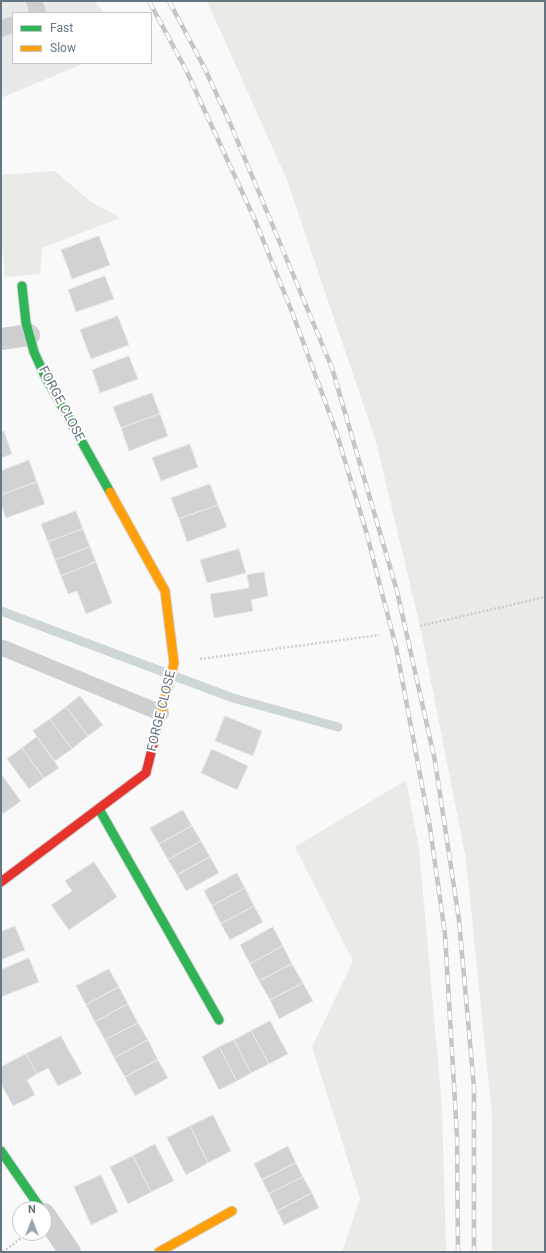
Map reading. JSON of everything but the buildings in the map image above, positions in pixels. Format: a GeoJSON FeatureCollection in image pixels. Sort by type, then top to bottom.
{"type":"FeatureCollection","features":[{"type":"Feature","properties":{"kind":"street","name":"FORGE CLOSE"},"geometry":{"type":"LineString","coordinates":[[1,882],[146,773],[174,663],[165,591],[44,374],[28,335],[22,286]]}},
{"type":"Feature","properties":{"kind":"street"},"geometry":{"type":"LineString","coordinates":[[1,339],[28,335]]}},
{"type":"Feature","properties":{"kind":"street"},"geometry":{"type":"LineString","coordinates":[[99,808],[219,1020]]}},
{"type":"Feature","properties":{"kind":"street"},"geometry":{"type":"LineString","coordinates":[[1,1151],[35,1201]]}},
{"type":"Feature","properties":{"kind":"street"},"geometry":{"type":"LineString","coordinates":[[159,1252],[232,1212]]}},
{"type":"Feature","properties":{"kind":"street"},"geometry":{"type":"LineString","coordinates":[[52,1226],[70,1252]]}},
{"type":"Feature","properties":{"kind":"lane"},"geometry":{"type":"LineString","coordinates":[[34,1],[38,12]]}},
{"type":"Feature","properties":{"kind":"lane"},"geometry":{"type":"LineString","coordinates":[[1,29],[12,24]]}},
{"type":"Feature","properties":{"kind":"lane"},"geometry":{"type":"LineString","coordinates":[[1,649],[3,648],[161,713]]}},
{"type":"Feature","properties":{"kind":"path"},"geometry":{"type":"LineString","coordinates":[[420,626],[545,597]]}},
{"type":"Feature","properties":{"kind":"path"},"geometry":{"type":"LineString","coordinates":[[174,663],[380,635]]}},
{"type":"Feature","properties":{"kind":"path"},"geometry":{"type":"LineString","coordinates":[[3,1252],[17,1241]]}},
{"type":"Feature","properties":{"kind":"shaded area"},"geometry":{"type":"Polygon","coordinates":[[[1,1],[95,1],[103,12],[12,12],[12,64],[83,64],[1,98],[1,1]]]}},
{"type":"Feature","properties":{"kind":"shaded area"},"geometry":{"type":"Polygon","coordinates":[[[207,1],[545,1],[545,1252],[492,1252],[492,1116],[466,859],[420,626],[376,442],[287,180],[207,1]]]}},
{"type":"Feature","properties":{"kind":"shaded area"},"geometry":{"type":"Polygon","coordinates":[[[55,171],[90,201],[120,218],[42,248],[40,274],[5,277],[1,234],[1,175],[55,171]]]}},
{"type":"Feature","properties":{"kind":"shaded area"},"geometry":{"type":"Polygon","coordinates":[[[406,780],[419,848],[442,1107],[446,1252],[342,1252],[360,1198],[312,1047],[353,961],[295,847],[406,780]]]}},
{"type":"Feature","properties":{"kind":"waterway"},"geometry":{"type":"LineString","coordinates":[[1,611],[233,698],[338,727]]}},
{"type":"Feature","properties":{"kind":"railway"},"geometry":{"type":"LineString","coordinates":[[149,1],[186,70],[255,220],[292,312],[336,431],[366,531],[396,647],[430,828],[445,934],[457,1136],[458,1252]]}},
{"type":"Feature","properties":{"kind":"railway"},"geometry":{"type":"LineString","coordinates":[[169,1],[204,67],[230,123],[332,368],[397,591],[435,761],[459,920],[474,1087],[474,1252]]}},
{"type":"Feature","properties":{"kind":"traffic: fast"},"geometry":{"type":"LineString","coordinates":[[22,286],[26,323],[34,352],[44,374],[110,492]]}},
{"type":"Feature","properties":{"kind":"traffic: fast"},"geometry":{"type":"LineString","coordinates":[[99,809],[219,1020]]}},
{"type":"Feature","properties":{"kind":"traffic: fast"},"geometry":{"type":"LineString","coordinates":[[1,1151],[35,1201]]}},
{"type":"Feature","properties":{"kind":"traffic: slow"},"geometry":{"type":"LineString","coordinates":[[110,492],[165,591],[174,663],[155,737]]}},
{"type":"Feature","properties":{"kind":"traffic: slow"},"geometry":{"type":"LineString","coordinates":[[159,1252],[232,1211]]}},
{"type":"Feature","properties":{"kind":"traffic: jam"},"geometry":{"type":"LineString","coordinates":[[1,882],[146,773],[155,737]]}}]}
